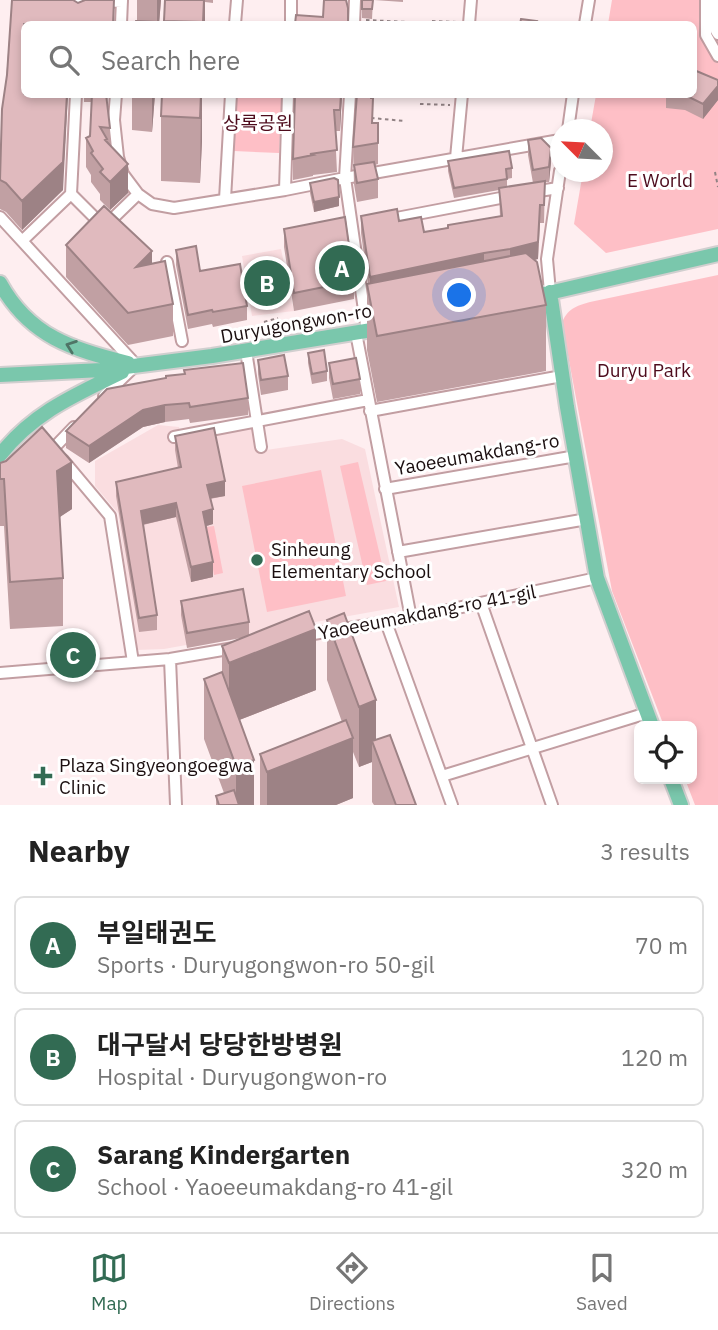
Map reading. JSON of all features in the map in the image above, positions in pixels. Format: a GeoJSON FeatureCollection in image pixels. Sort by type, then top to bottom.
{"type":"FeatureCollection","features":[{"type":"Feature","properties":{"kind":"main road"},"geometry":{"type":"LineString","coordinates":[[516,300],[718,254]]}},
{"type":"Feature","properties":{"kind":"main road"},"geometry":{"type":"LineString","coordinates":[[0,283],[23,314],[57,341],[136,365]]}},
{"type":"Feature","properties":{"kind":"main road","name":"Yaoeeumakdang-ro"},"geometry":{"type":"LineString","coordinates":[[550,292],[597,578],[649,720]]}},
{"type":"Feature","properties":{"kind":"main road","name":"Duryugongwon-ro"},"geometry":{"type":"LineString","coordinates":[[0,375],[102,370],[246,351],[394,326]]}},
{"type":"Feature","properties":{"kind":"main road"},"geometry":{"type":"LineString","coordinates":[[0,455],[31,422],[50,408],[136,365]]}},
{"type":"Feature","properties":{"kind":"main road"},"geometry":{"type":"LineString","coordinates":[[673,784],[681,805]]}},
{"type":"Feature","properties":{"kind":"street"},"geometry":{"type":"LineString","coordinates":[[80,12],[80,0],[122,1],[121,21]]}},
{"type":"Feature","properties":{"kind":"street"},"geometry":{"type":"LineString","coordinates":[[235,21],[237,0]]}},
{"type":"Feature","properties":{"kind":"street"},"geometry":{"type":"LineString","coordinates":[[290,21],[291,0]]}},
{"type":"Feature","properties":{"kind":"street"},"geometry":{"type":"LineString","coordinates":[[354,21],[355,0]]}},
{"type":"Feature","properties":{"kind":"street"},"geometry":{"type":"LineString","coordinates":[[469,21],[471,0]]}},
{"type":"Feature","properties":{"kind":"street"},"geometry":{"type":"LineString","coordinates":[[586,21],[589,0]]}},
{"type":"Feature","properties":{"kind":"street"},"geometry":{"type":"LineString","coordinates":[[706,0],[706,35],[718,56]]}},
{"type":"Feature","properties":{"kind":"street"},"geometry":{"type":"LineString","coordinates":[[715,0],[718,34]]}},
{"type":"Feature","properties":{"kind":"street"},"geometry":{"type":"LineString","coordinates":[[22,240],[71,194],[76,98]]}},
{"type":"Feature","properties":{"kind":"street"},"geometry":{"type":"LineString","coordinates":[[116,98],[114,120],[118,157],[123,174],[138,194],[152,204],[174,208],[550,142]]}},
{"type":"Feature","properties":{"kind":"street"},"geometry":{"type":"LineString","coordinates":[[225,199],[231,98]]}},
{"type":"Feature","properties":{"kind":"street"},"geometry":{"type":"LineString","coordinates":[[285,190],[288,98]]}},
{"type":"Feature","properties":{"kind":"street"},"geometry":{"type":"LineString","coordinates":[[350,98],[345,178],[369,406],[411,618]]}},
{"type":"Feature","properties":{"kind":"street"},"geometry":{"type":"LineString","coordinates":[[570,119],[572,98]]}},
{"type":"Feature","properties":{"kind":"street"},"geometry":{"type":"LineString","coordinates":[[456,158],[462,100]]}},
{"type":"Feature","properties":{"kind":"street","name":"Yaoeeumakdang-ro"},"geometry":{"type":"LineString","coordinates":[[550,292],[547,259],[559,182]]}},
{"type":"Feature","properties":{"kind":"street"},"geometry":{"type":"LineString","coordinates":[[379,222],[472,202],[558,188]]}},
{"type":"Feature","properties":{"kind":"street"},"geometry":{"type":"LineString","coordinates":[[71,194],[104,227]]}},
{"type":"Feature","properties":{"kind":"street"},"geometry":{"type":"LineString","coordinates":[[95,236],[138,194]]}},
{"type":"Feature","properties":{"kind":"street"},"geometry":{"type":"LineString","coordinates":[[0,217],[58,272],[136,365],[99,401]]}},
{"type":"Feature","properties":{"kind":"street"},"geometry":{"type":"LineString","coordinates":[[352,227],[365,225]]}},
{"type":"Feature","properties":{"kind":"street"},"geometry":{"type":"LineString","coordinates":[[167,262],[182,341]]}},
{"type":"Feature","properties":{"kind":"street"},"geometry":{"type":"LineString","coordinates":[[246,351],[261,447]]}},
{"type":"Feature","properties":{"kind":"street"},"geometry":{"type":"LineString","coordinates":[[174,437],[257,420],[369,406],[562,376]]}},
{"type":"Feature","properties":{"kind":"street"},"geometry":{"type":"LineString","coordinates":[[44,458],[81,420]]}},
{"type":"Feature","properties":{"kind":"street"},"geometry":{"type":"LineString","coordinates":[[53,449],[110,516],[133,662]]}},
{"type":"Feature","properties":{"kind":"street","name":"Yaoeeumakdang-ro"},"geometry":{"type":"LineString","coordinates":[[385,489],[576,456]]}},
{"type":"Feature","properties":{"kind":"street"},"geometry":{"type":"LineString","coordinates":[[398,552],[587,519]]}},
{"type":"Feature","properties":{"kind":"street","name":"Yaoeeumakdang-ro 41-gil"},"geometry":{"type":"LineString","coordinates":[[288,639],[411,618],[597,578]]}},
{"type":"Feature","properties":{"kind":"street"},"geometry":{"type":"LineString","coordinates":[[481,603],[552,805]]}},
{"type":"Feature","properties":{"kind":"street"},"geometry":{"type":"LineString","coordinates":[[386,622],[452,805]]}},
{"type":"Feature","properties":{"kind":"street"},"geometry":{"type":"LineString","coordinates":[[0,673],[170,659],[249,646]]}},
{"type":"Feature","properties":{"kind":"street"},"geometry":{"type":"LineString","coordinates":[[170,659],[176,805]]}},
{"type":"Feature","properties":{"kind":"street","name":"Yaoeeumakdang-ro"},"geometry":{"type":"LineString","coordinates":[[442,776],[532,748],[649,720]]}},
{"type":"Feature","properties":{"kind":"path"},"geometry":{"type":"LineString","coordinates":[[420,104],[462,100]]}},
{"type":"Feature","properties":{"kind":"path"},"geometry":{"type":"LineString","coordinates":[[371,118],[405,121]]}},
{"type":"Feature","properties":{"kind":"path"},"geometry":{"type":"LineString","coordinates":[[715,172],[718,187]]}},
{"type":"Feature","properties":{"kind":"path"},"geometry":{"type":"LineString","coordinates":[[264,322],[278,318]]}},
{"type":"Feature","properties":{"kind":"shaded area"},"geometry":{"type":"Polygon","coordinates":[[[281,249],[294,311],[252,316],[242,256],[281,249]]]}},
{"type":"Feature","properties":{"kind":"shaded area","name":"Sinheung Elementary School"},"geometry":{"type":"Polygon","coordinates":[[[158,425],[179,427],[182,440],[251,427],[261,447],[266,450],[342,439],[365,449],[399,607],[164,649],[136,650],[118,513],[95,486],[95,461],[158,425]]]}},
{"type":"Feature","properties":{"kind":"green space","name":"E World"},"geometry":{"type":"Polygon","coordinates":[[[612,0],[718,0],[718,229],[606,253],[574,224],[581,182],[613,182],[613,119],[592,119],[595,98],[697,98],[697,21],[608,21],[612,0]]]}},
{"type":"Feature","properties":{"kind":"green space","name":"상록공원"},"geometry":{"type":"Polygon","coordinates":[[[237,98],[282,98],[279,153],[234,151],[237,98]]]}},
{"type":"Feature","properties":{"kind":"green space","name":"Duryu Park"},"geometry":{"type":"Polygon","coordinates":[[[718,275],[718,805],[695,805],[687,784],[697,784],[697,721],[662,721],[612,591],[562,323],[569,311],[585,303],[718,275]]]}},
{"type":"Feature","properties":{"kind":"green space"},"geometry":{"type":"Polygon","coordinates":[[[358,462],[386,581],[367,585],[340,466],[358,462]]]}},
{"type":"Feature","properties":{"kind":"green space"},"geometry":{"type":"Polygon","coordinates":[[[321,470],[346,596],[267,612],[242,486],[321,470]]]}},
{"type":"Feature","properties":{"kind":"green space"},"geometry":{"type":"Polygon","coordinates":[[[214,526],[223,573],[214,575],[206,527],[214,526]]]}},
{"type":"Feature","properties":{"kind":"building"},"geometry":{"type":"Polygon","coordinates":[[[12,0],[73,0],[78,3],[85,0],[114,0],[113,21],[21,21],[21,98],[67,98],[63,162],[22,201],[0,180],[2,109],[12,0]]]}},
{"type":"Feature","properties":{"kind":"building"},"geometry":{"type":"Polygon","coordinates":[[[165,0],[204,0],[203,21],[164,21],[165,0]]]}},
{"type":"Feature","properties":{"kind":"building"},"geometry":{"type":"Polygon","coordinates":[[[324,0],[346,0],[348,21],[295,21],[296,15],[323,17],[324,0]]]}},
{"type":"Feature","properties":{"kind":"building"},"geometry":{"type":"Polygon","coordinates":[[[362,0],[373,0],[372,9],[362,9],[362,0]]]}},
{"type":"Feature","properties":{"kind":"building"},"geometry":{"type":"Polygon","coordinates":[[[697,71],[718,80],[718,86],[703,104],[691,98],[697,98],[697,71]]]}},
{"type":"Feature","properties":{"kind":"building"},"geometry":{"type":"Polygon","coordinates":[[[92,98],[106,98],[110,128],[100,127],[107,139],[105,140],[128,164],[110,182],[100,172],[103,169],[91,153],[93,151],[86,138],[90,136],[92,98]]]}},
{"type":"Feature","properties":{"kind":"building"},"geometry":{"type":"Polygon","coordinates":[[[162,98],[201,98],[200,118],[161,116],[162,98]]]}},
{"type":"Feature","properties":{"kind":"building"},"geometry":{"type":"Polygon","coordinates":[[[295,98],[341,98],[340,110],[334,110],[337,150],[293,159],[295,98]]]}},
{"type":"Feature","properties":{"kind":"building"},"geometry":{"type":"Polygon","coordinates":[[[357,98],[373,98],[372,123],[378,123],[378,143],[353,147],[357,98]]]}},
{"type":"Feature","properties":{"kind":"building"},"geometry":{"type":"Polygon","coordinates":[[[541,138],[550,147],[549,167],[533,170],[528,140],[541,138]]]}},
{"type":"Feature","properties":{"kind":"building"},"geometry":{"type":"Polygon","coordinates":[[[509,151],[512,168],[506,169],[507,179],[454,188],[448,161],[509,151]]]}},
{"type":"Feature","properties":{"kind":"building"},"geometry":{"type":"Polygon","coordinates":[[[374,162],[378,179],[357,183],[354,165],[374,162]]]}},
{"type":"Feature","properties":{"kind":"building"},"geometry":{"type":"Polygon","coordinates":[[[334,178],[338,180],[339,197],[314,202],[310,183],[334,178]]]}},
{"type":"Feature","properties":{"kind":"building"},"geometry":{"type":"Polygon","coordinates":[[[545,181],[544,205],[540,205],[538,242],[370,277],[361,216],[397,209],[399,221],[421,217],[424,232],[448,228],[448,225],[502,216],[499,188],[545,181]]]}},
{"type":"Feature","properties":{"kind":"building"},"geometry":{"type":"Polygon","coordinates":[[[104,206],[152,251],[136,267],[165,261],[173,304],[128,313],[66,245],[104,206]]]}},
{"type":"Feature","properties":{"kind":"building"},"geometry":{"type":"Polygon","coordinates":[[[345,217],[354,281],[294,293],[284,229],[345,217]]]}},
{"type":"Feature","properties":{"kind":"building"},"geometry":{"type":"Polygon","coordinates":[[[196,246],[200,271],[240,264],[247,306],[188,315],[176,250],[196,246]]]}},
{"type":"Feature","properties":{"kind":"building"},"geometry":{"type":"Polygon","coordinates":[[[526,253],[537,262],[546,305],[377,336],[367,284],[526,253]]]}},
{"type":"Feature","properties":{"kind":"building"},"geometry":{"type":"Polygon","coordinates":[[[324,350],[327,371],[312,374],[308,353],[324,350]]]}},
{"type":"Feature","properties":{"kind":"building"},"geometry":{"type":"Polygon","coordinates":[[[284,355],[288,376],[261,380],[258,360],[284,355]]]}},
{"type":"Feature","properties":{"kind":"building"},"geometry":{"type":"Polygon","coordinates":[[[356,358],[360,379],[333,384],[329,363],[356,358]]]}},
{"type":"Feature","properties":{"kind":"building"},"geometry":{"type":"Polygon","coordinates":[[[243,363],[248,398],[190,407],[189,403],[165,405],[143,410],[89,446],[66,431],[107,389],[185,374],[184,370],[243,363]]]}},
{"type":"Feature","properties":{"kind":"building"},"geometry":{"type":"Polygon","coordinates":[[[42,427],[72,462],[57,471],[63,578],[10,582],[4,479],[0,479],[0,463],[6,461],[42,427]]]}},
{"type":"Feature","properties":{"kind":"building"},"geometry":{"type":"Polygon","coordinates":[[[214,428],[225,481],[207,485],[213,509],[203,512],[213,562],[191,567],[176,503],[141,511],[157,615],[139,618],[116,482],[181,467],[175,436],[214,428]]]}},
{"type":"Feature","properties":{"kind":"building"},"geometry":{"type":"Polygon","coordinates":[[[243,589],[249,622],[187,633],[181,601],[243,589]]]}},
{"type":"Feature","properties":{"kind":"building"},"geometry":{"type":"Polygon","coordinates":[[[309,611],[316,629],[229,663],[222,646],[309,611]]]}},
{"type":"Feature","properties":{"kind":"building"},"geometry":{"type":"Polygon","coordinates":[[[344,613],[376,700],[359,707],[327,620],[344,613]]]}},
{"type":"Feature","properties":{"kind":"building"},"geometry":{"type":"Polygon","coordinates":[[[222,672],[254,760],[236,766],[204,679],[222,672]]]}},
{"type":"Feature","properties":{"kind":"building"},"geometry":{"type":"Polygon","coordinates":[[[346,720],[353,738],[267,772],[260,754],[346,720]]]}},
{"type":"Feature","properties":{"kind":"building"},"geometry":{"type":"Polygon","coordinates":[[[390,735],[416,805],[396,805],[372,741],[390,735]]]}},
{"type":"Feature","properties":{"kind":"building"},"geometry":{"type":"Polygon","coordinates":[[[234,790],[239,805],[219,805],[216,796],[234,790]]]}},
{"type":"Feature","properties":{"kind":"place","name":"부일태권도"},"geometry":{"type":"Point","coordinates":[342,268]}},
{"type":"Feature","properties":{"kind":"place","name":"대구달서 당당한방병원"},"geometry":{"type":"Point","coordinates":[267,283]}},
{"type":"Feature","properties":{"kind":"place","name":"Sinheung Elementary School"},"geometry":{"type":"Point","coordinates":[257,560]}},
{"type":"Feature","properties":{"kind":"place","name":"Sarang Kindergarten"},"geometry":{"type":"Point","coordinates":[73,655]}},
{"type":"Feature","properties":{"kind":"place","name":"Plaza Singyeongoegwa Clinic"},"geometry":{"type":"Point","coordinates":[43,776]}}]}
